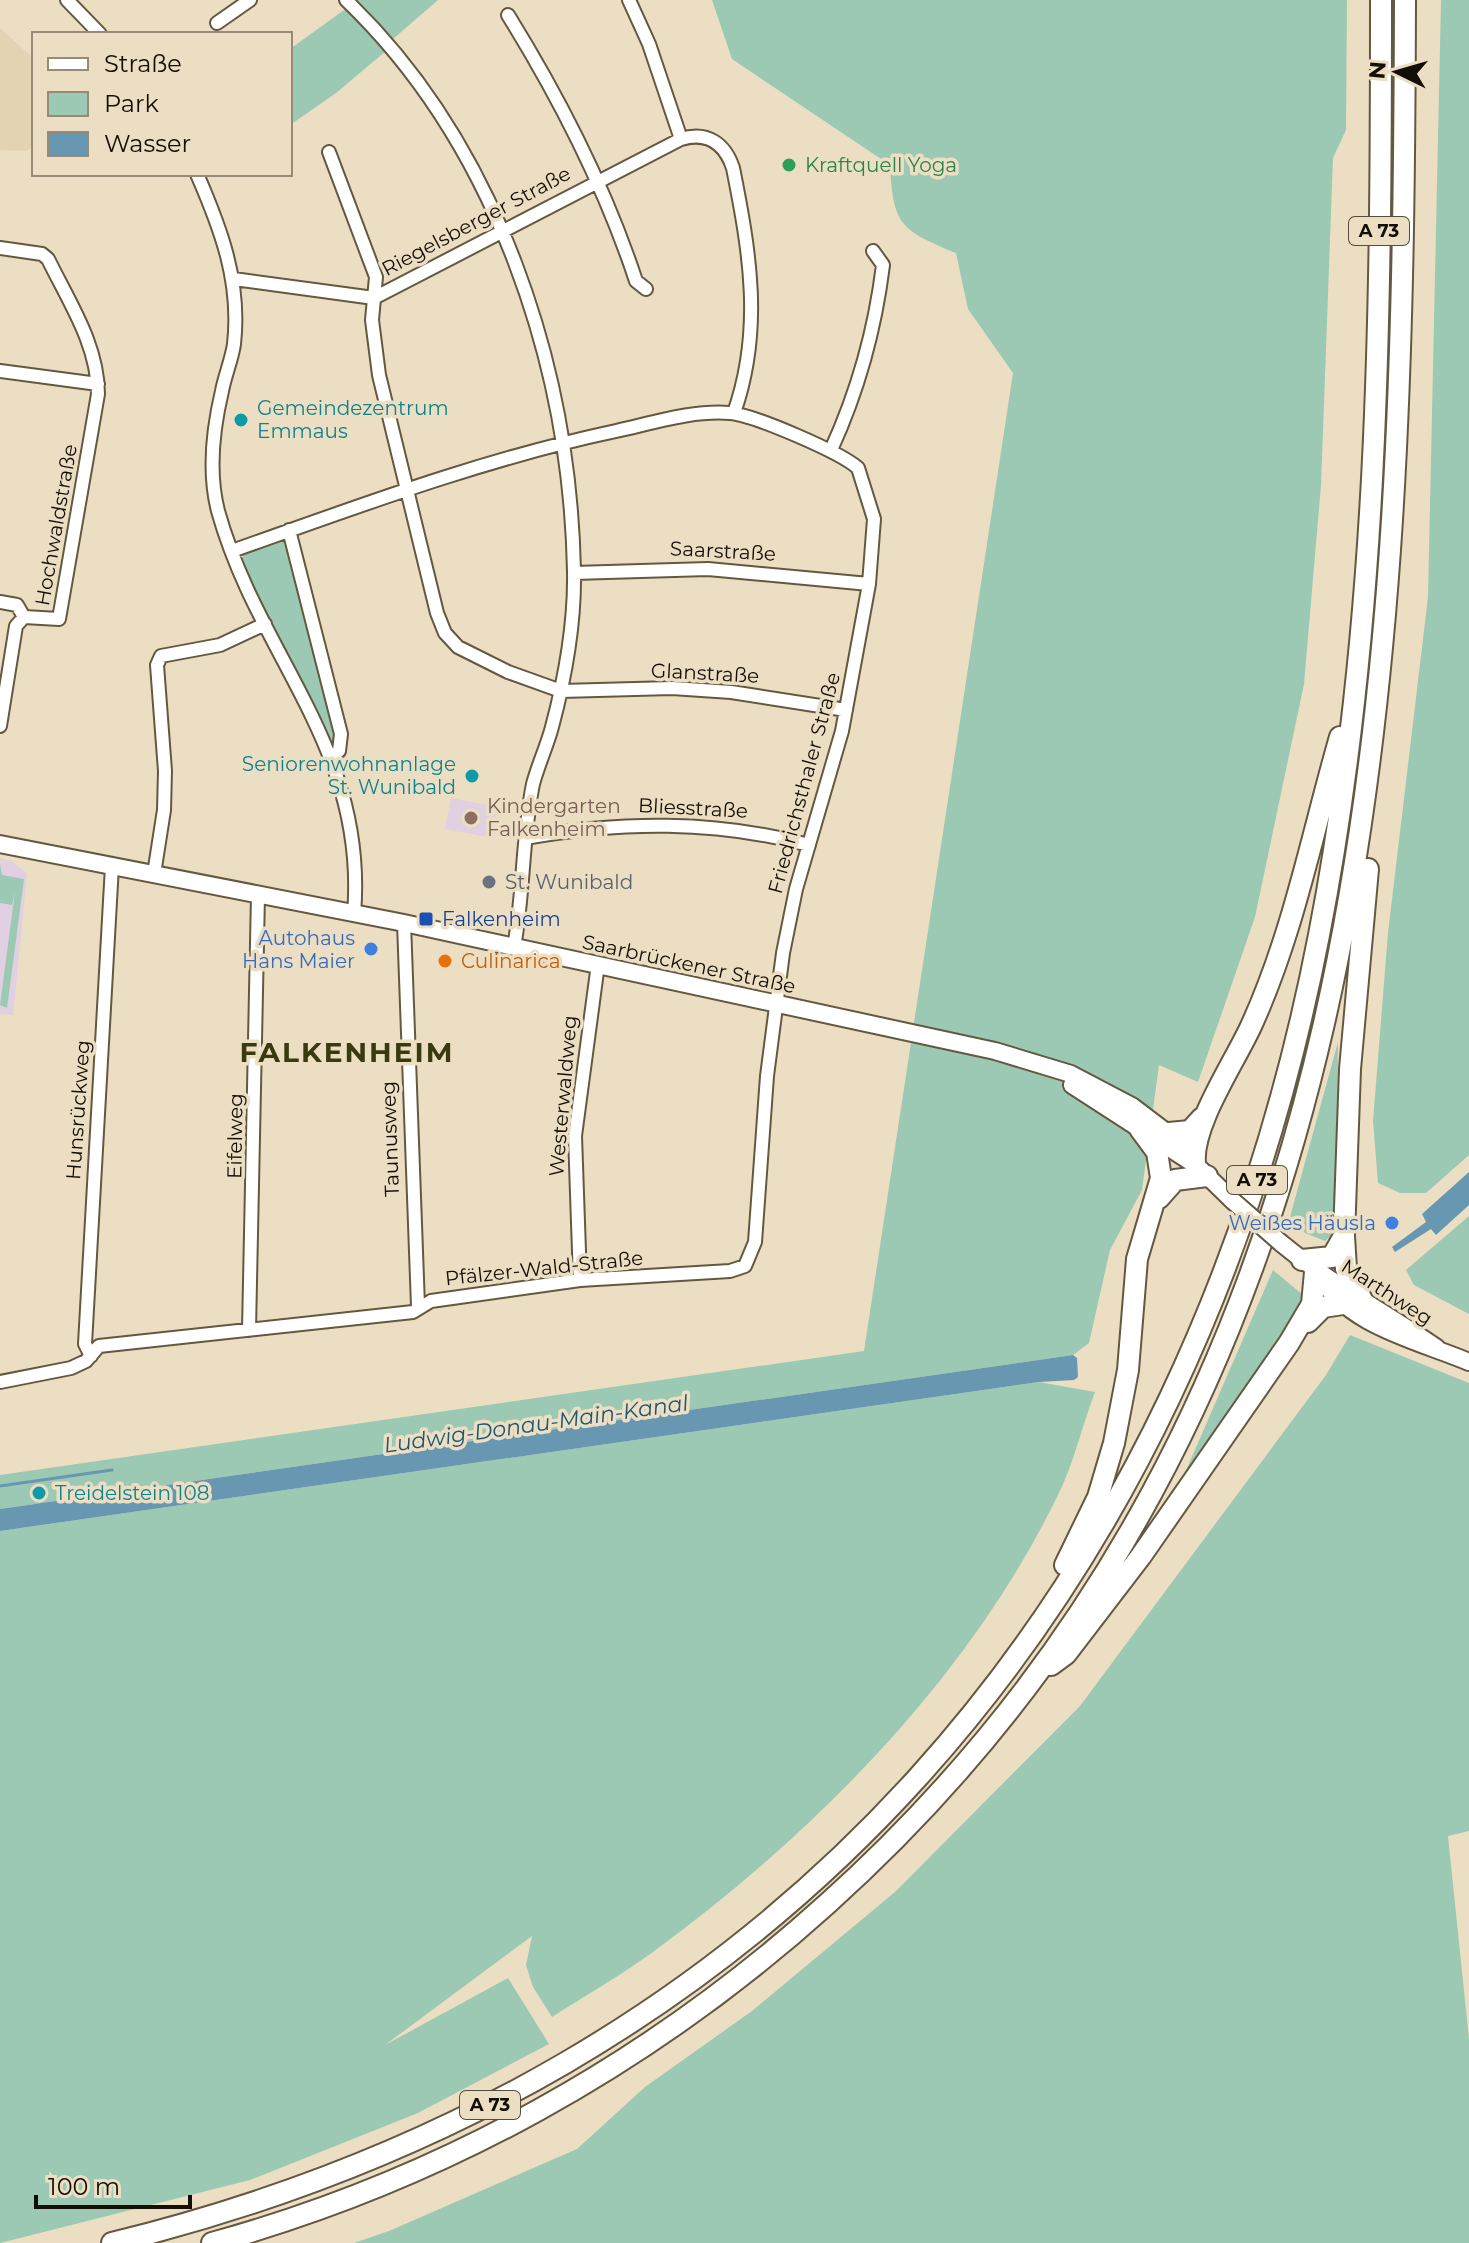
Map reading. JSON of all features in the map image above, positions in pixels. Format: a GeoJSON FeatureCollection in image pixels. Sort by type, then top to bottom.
{"type":"FeatureCollection","features":[{"type":"Feature","properties":{"kind":"highway","name":"A 73"},"geometry":{"type":"LineString","coordinates":[[112,2243],[254,2203],[409,2144],[532,2083],[644,2014],[755,1932],[863,1835],[965,1723],[1034,1634],[1110,1517],[1153,1437],[1194,1349],[1244,1222],[1292,1057],[1318,942],[1341,808],[1356,683],[1376,393],[1381,0]]}},
{"type":"Feature","properties":{"kind":"highway","name":"A 73"},"geometry":{"type":"LineString","coordinates":[[212,2243],[346,2200],[433,2163],[544,2107],[642,2049],[762,1961],[841,1892],[933,1798],[1029,1682],[1087,1600],[1144,1505],[1195,1405],[1244,1292],[1276,1202],[1322,1039],[1350,905],[1367,798],[1386,624],[1397,460],[1404,244],[1405,0]]}},
{"type":"Feature","properties":{"kind":"highway"},"geometry":{"type":"LineString","coordinates":[[1201,1170],[1195,1143],[1254,1021],[1294,913],[1356,683]]}},
{"type":"Feature","properties":{"kind":"highway","name":"A 73"},"geometry":{"type":"LineString","coordinates":[[1359,1306],[1346,1269],[1344,1236],[1352,1041],[1369,862],[1367,798]]}},
{"type":"Feature","properties":{"kind":"highway"},"geometry":{"type":"LineString","coordinates":[[1169,1133],[1190,1131],[1210,1109]]}},
{"type":"Feature","properties":{"kind":"highway","name":"A 73"},"geometry":{"type":"LineString","coordinates":[[1034,1634],[1046,1595],[1081,1536],[1109,1465],[1125,1391],[1137,1259],[1155,1205],[1161,1162],[1140,1129]]}},
{"type":"Feature","properties":{"kind":"highway","name":"A 73"},"geometry":{"type":"LineString","coordinates":[[1155,1205],[1175,1180],[1201,1170]]}},
{"type":"Feature","properties":{"kind":"highway"},"geometry":{"type":"LineString","coordinates":[[1029,1682],[1066,1654],[1117,1590],[1289,1343],[1312,1304],[1308,1266],[1332,1257],[1344,1236]]}},
{"type":"Feature","properties":{"kind":"highway"},"geometry":{"type":"LineString","coordinates":[[1289,1343],[1323,1307],[1359,1306]]}},
{"type":"Feature","properties":{"kind":"main road","name":"Saarbrückener Straße"},"geometry":{"type":"LineString","coordinates":[[0,844],[404,923],[982,1047],[1039,1064],[1102,1089],[1169,1133],[1182,1144],[1201,1170]]}},
{"type":"Feature","properties":{"kind":"main road","name":"Saarbrückener Straße"},"geometry":{"type":"LineString","coordinates":[[1039,1064],[1201,1170]]}},
{"type":"Feature","properties":{"kind":"main road","name":"Marthweg"},"geometry":{"type":"LineString","coordinates":[[1201,1170],[1281,1243],[1359,1306],[1412,1343],[1437,1348],[1469,1362]]}},
{"type":"Feature","properties":{"kind":"street"},"geometry":{"type":"LineString","coordinates":[[67,0],[98,32]]}},
{"type":"Feature","properties":{"kind":"street"},"geometry":{"type":"LineString","coordinates":[[217,23],[250,0]]}},
{"type":"Feature","properties":{"kind":"street"},"geometry":{"type":"LineString","coordinates":[[629,0],[649,44],[681,139],[690,136],[712,139],[728,153],[749,246],[753,283],[751,344],[734,413]]}},
{"type":"Feature","properties":{"kind":"street"},"geometry":{"type":"LineString","coordinates":[[349,3],[419,85],[453,136],[502,229],[537,329],[563,442],[574,573],[561,691],[534,783],[525,838],[514,947]]}},
{"type":"Feature","properties":{"kind":"street","name":"Riegelsberger Straße"},"geometry":{"type":"LineString","coordinates":[[508,15],[554,89],[614,217],[636,281],[646,289]]}},
{"type":"Feature","properties":{"kind":"street","name":"Riegelsberger Straße"},"geometry":{"type":"LineString","coordinates":[[234,279],[374,298],[502,229],[681,139]]}},
{"type":"Feature","properties":{"kind":"street"},"geometry":{"type":"LineString","coordinates":[[329,152],[376,277],[372,320],[379,375],[445,633],[458,647],[508,672],[561,691]]}},
{"type":"Feature","properties":{"kind":"street"},"geometry":{"type":"LineString","coordinates":[[198,176],[219,227],[234,279],[234,344],[214,424],[213,467],[217,509],[245,590],[332,755],[353,839],[354,914]]}},
{"type":"Feature","properties":{"kind":"street","name":"Hochwaldstraße"},"geometry":{"type":"LineString","coordinates":[[0,248],[42,254],[48,259],[90,343],[98,384],[80,514],[59,619],[24,617],[16,626],[0,726]]}},
{"type":"Feature","properties":{"kind":"street"},"geometry":{"type":"LineString","coordinates":[[831,450],[859,381],[880,293],[883,265],[873,251]]}},
{"type":"Feature","properties":{"kind":"street"},"geometry":{"type":"LineString","coordinates":[[0,371],[98,384]]}},
{"type":"Feature","properties":{"kind":"street","name":"Friedrichsthaler Straße"},"geometry":{"type":"LineString","coordinates":[[232,551],[408,488],[563,442],[689,415],[734,413],[831,450],[858,468],[870,499],[874,532],[869,584],[846,710],[788,925],[776,1003]]}},
{"type":"Feature","properties":{"kind":"street"},"geometry":{"type":"LineString","coordinates":[[289,530],[341,734],[339,751],[332,755]]}},
{"type":"Feature","properties":{"kind":"street","name":"Saarstraße"},"geometry":{"type":"LineString","coordinates":[[574,573],[708,569],[869,584]]}},
{"type":"Feature","properties":{"kind":"street"},"geometry":{"type":"LineString","coordinates":[[0,602],[17,605],[24,617]]}},
{"type":"Feature","properties":{"kind":"street"},"geometry":{"type":"LineString","coordinates":[[154,874],[164,810],[157,665],[161,656],[220,645],[265,624]]}},
{"type":"Feature","properties":{"kind":"street","name":"Glanstraße"},"geometry":{"type":"LineString","coordinates":[[561,691],[672,688],[759,695],[846,710]]}},
{"type":"Feature","properties":{"kind":"street","name":"Bliesstraße"},"geometry":{"type":"LineString","coordinates":[[525,838],[590,826],[651,823],[761,832],[809,845]]}},
{"type":"Feature","properties":{"kind":"street","name":"Hunsrückweg"},"geometry":{"type":"LineString","coordinates":[[91,1356],[85,1344],[112,866]]}},
{"type":"Feature","properties":{"kind":"street","name":"Eifelweg"},"geometry":{"type":"LineString","coordinates":[[249,1330],[258,895]]}},
{"type":"Feature","properties":{"kind":"street","name":"Taunusweg"},"geometry":{"type":"LineString","coordinates":[[404,923],[418,1306]]}},
{"type":"Feature","properties":{"kind":"street","name":"Westerwaldweg"},"geometry":{"type":"LineString","coordinates":[[580,1280],[575,1136],[598,964]]}},
{"type":"Feature","properties":{"kind":"street","name":"Pfälzer-Wald-Straße"},"geometry":{"type":"LineString","coordinates":[[0,1382],[71,1368],[91,1356],[99,1346],[108,1344],[413,1312],[418,1306],[490,1291],[580,1280],[730,1271],[745,1266],[755,1242],[776,1003]]}},
{"type":"Feature","properties":{"kind":"shaded area"},"geometry":{"type":"Polygon","coordinates":[[[0,28],[32,57],[32,147],[26,151],[0,150],[0,28]]]}},
{"type":"Feature","properties":{"kind":"shaded area","name":"Kindergarten Falkenheim"},"geometry":{"type":"Polygon","coordinates":[[[451,798],[498,807],[492,838],[445,829],[451,798]]]}},
{"type":"Feature","properties":{"kind":"shaded area"},"geometry":{"type":"Polygon","coordinates":[[[0,858],[12,861],[27,874],[13,1015],[0,1014],[0,858]]]}},
{"type":"Feature","properties":{"kind":"green space"},"geometry":{"type":"Polygon","coordinates":[[[358,0],[438,0],[393,39],[358,0]]]}},
{"type":"Feature","properties":{"kind":"green space"},"geometry":{"type":"Polygon","coordinates":[[[712,0],[1347,0],[1346,130],[1333,158],[1321,485],[1304,684],[1255,917],[1198,1082],[1159,1065],[1142,1190],[1110,1250],[1089,1343],[1073,1355],[0,1509],[0,1475],[864,1351],[1013,373],[968,309],[956,253],[912,231],[898,214],[890,165],[732,59],[712,0]]]}},
{"type":"Feature","properties":{"kind":"green space"},"geometry":{"type":"Polygon","coordinates":[[[1441,0],[1469,0],[1469,1155],[1426,1193],[1400,1193],[1378,1183],[1373,1121],[1388,933],[1428,597],[1441,0]]]}},
{"type":"Feature","properties":{"kind":"green space"},"geometry":{"type":"Polygon","coordinates":[[[351,5],[386,51],[336,93],[292,124],[292,48],[351,5]]]}},
{"type":"Feature","properties":{"kind":"green space"},"geometry":{"type":"Polygon","coordinates":[[[287,537],[340,742],[337,746],[332,744],[242,564],[244,552],[287,537]]]}},
{"type":"Feature","properties":{"kind":"green space"},"geometry":{"type":"Polygon","coordinates":[[[0,864],[2,875],[24,879],[7,1008],[0,1005],[15,892],[12,905],[0,903],[0,864]]]}},
{"type":"Feature","properties":{"kind":"green space"},"geometry":{"type":"Polygon","coordinates":[[[1338,1042],[1337,1230],[1325,1241],[1305,1233],[1290,1217],[1338,1042]]]}},
{"type":"Feature","properties":{"kind":"green space"},"geometry":{"type":"Polygon","coordinates":[[[1469,1216],[1469,1314],[1414,1285],[1406,1270],[1469,1216]]]}},
{"type":"Feature","properties":{"kind":"green space"},"geometry":{"type":"Polygon","coordinates":[[[1273,1270],[1303,1295],[1285,1333],[1178,1489],[1273,1270]]]}},
{"type":"Feature","properties":{"kind":"green space"},"geometry":{"type":"Polygon","coordinates":[[[1350,1335],[1469,1383],[1469,1831],[1448,1836],[1469,2039],[1469,2243],[354,2243],[389,2231],[577,2149],[645,2087],[752,2011],[895,1892],[1080,1706],[1326,1375],[1350,1335]]]}},
{"type":"Feature","properties":{"kind":"green space"},"geometry":{"type":"Polygon","coordinates":[[[1039,1382],[1095,1392],[1058,1495],[1022,1562],[980,1627],[934,1688],[829,1803],[773,1856],[714,1905],[641,1961],[552,2017],[533,1987],[526,1965],[532,1936],[385,2045],[508,1978],[549,2044],[418,2113],[250,2180],[0,2243],[0,1531],[1039,1382]]]}},
{"type":"Feature","properties":{"kind":"water"},"geometry":{"type":"Polygon","coordinates":[[[1469,1172],[1469,1205],[1436,1235],[1431,1229],[1395,1252],[1392,1247],[1426,1222],[1422,1214],[1469,1172]]]}},
{"type":"Feature","properties":{"kind":"water"},"geometry":{"type":"Polygon","coordinates":[[[1073,1355],[1077,1358],[1078,1377],[1074,1380],[1039,1382],[0,1531],[0,1509],[1073,1355]]]}},
{"type":"Feature","properties":{"kind":"waterway"},"geometry":{"type":"LineString","coordinates":[[0,1486],[112,1470]]}},
{"type":"Feature","properties":{"kind":"place","name":"Kraftquell Yoga"},"geometry":{"type":"Point","coordinates":[789,165]}},
{"type":"Feature","properties":{"kind":"place","name":"Gemeindezentrum Emmaus"},"geometry":{"type":"Point","coordinates":[241,420]}},
{"type":"Feature","properties":{"kind":"place","name":"Seniorenwohnanlage St. Wunibald"},"geometry":{"type":"Point","coordinates":[472,776]}},
{"type":"Feature","properties":{"kind":"place","name":"Kindergarten Falkenheim"},"geometry":{"type":"Point","coordinates":[471,818]}},
{"type":"Feature","properties":{"kind":"place","name":"St. Wunibald"},"geometry":{"type":"Point","coordinates":[489,882]}},
{"type":"Feature","properties":{"kind":"place","name":"Falkenheim"},"geometry":{"type":"Point","coordinates":[426,919]}},
{"type":"Feature","properties":{"kind":"place","name":"Autohaus Hans Maier"},"geometry":{"type":"Point","coordinates":[371,949]}},
{"type":"Feature","properties":{"kind":"place","name":"Culinarica"},"geometry":{"type":"Point","coordinates":[445,961]}},
{"type":"Feature","properties":{"kind":"place","name":"Weißes Häusla"},"geometry":{"type":"Point","coordinates":[1392,1223]}},
{"type":"Feature","properties":{"kind":"place","name":"Treidelstein 108"},"geometry":{"type":"Point","coordinates":[39,1493]}},
{"type":"Feature","properties":{"kind":"district","name":"FALKENHEIM"},"geometry":{"type":"Point","coordinates":[347,1052]}},
{"type":"Feature","properties":{"kind":"water label","name":"Ludwig-Donau-Main-Kanal"},"geometry":{"type":"Point","coordinates":[536,1424]}}]}
